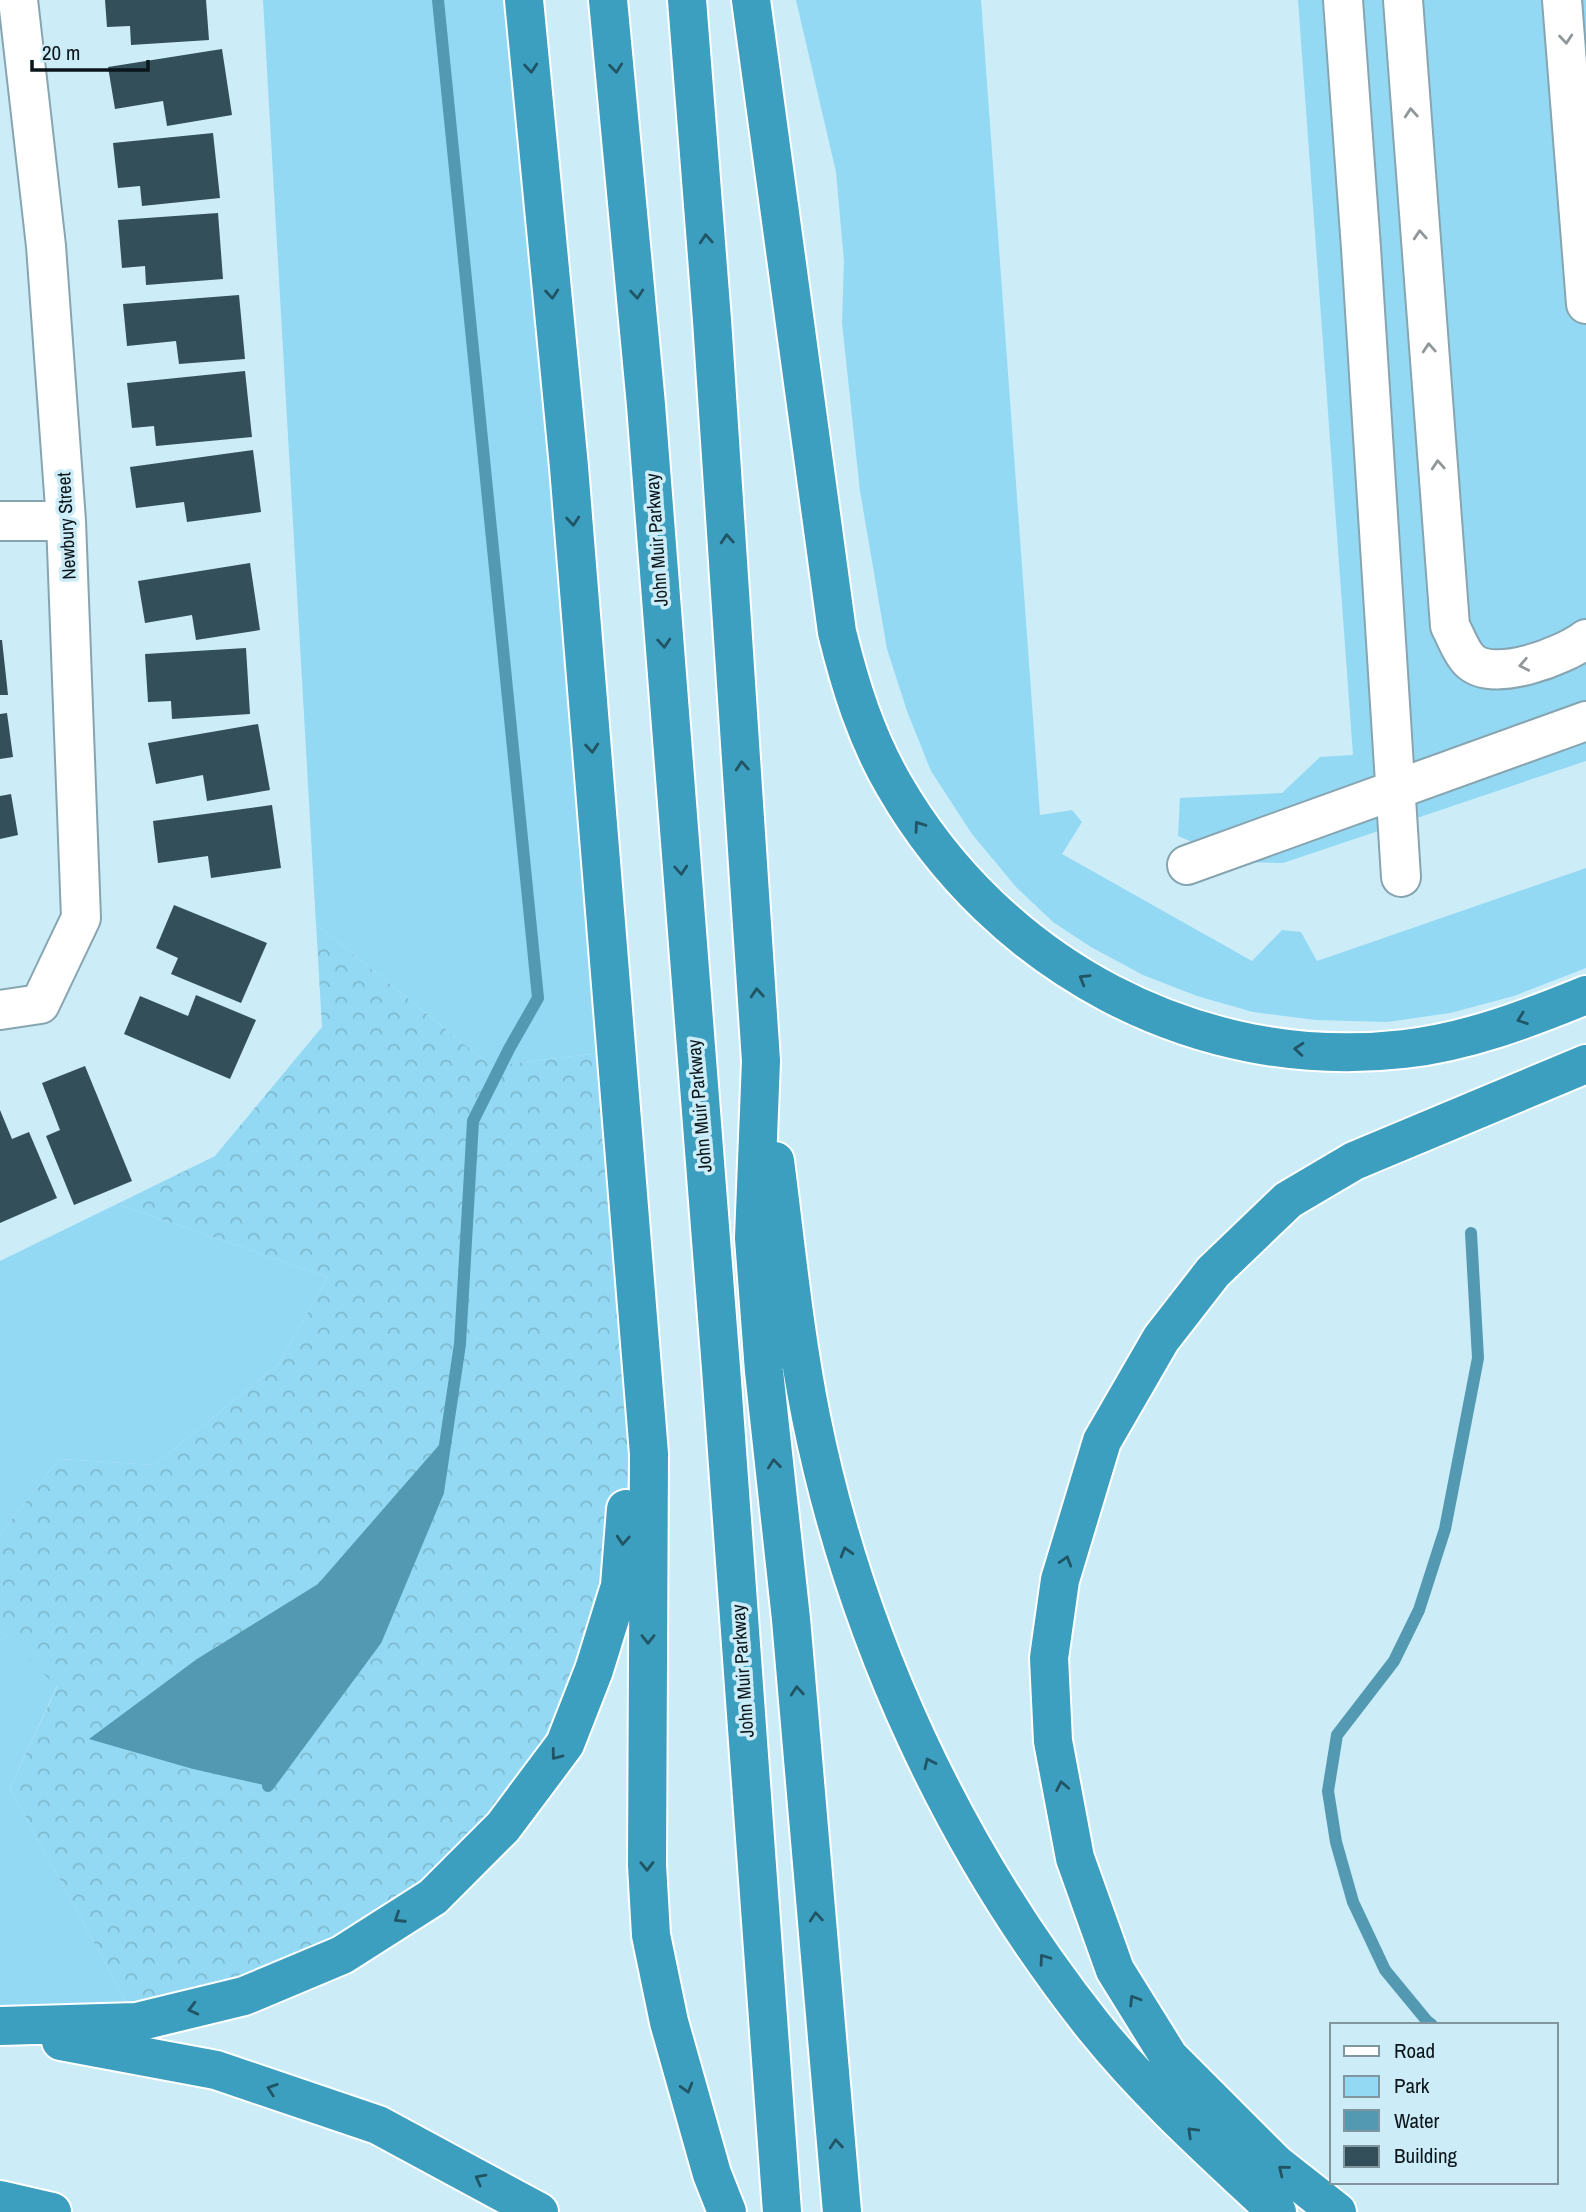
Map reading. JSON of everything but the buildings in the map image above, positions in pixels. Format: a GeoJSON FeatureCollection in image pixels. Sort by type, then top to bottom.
{"type":"FeatureCollection","features":[{"type":"Feature","properties":{"kind":"highway"},"geometry":{"type":"LineString","coordinates":[[524,0],[569,467],[649,1454],[647,1865],[650,1935],[669,2022],[712,2174],[727,2212]]}},
{"type":"Feature","properties":{"kind":"highway","name":"John Muir Parkway"},"geometry":{"type":"LineString","coordinates":[[608,0],[645,391],[724,1410],[782,2212]]}},
{"type":"Feature","properties":{"kind":"highway"},"geometry":{"type":"LineString","coordinates":[[687,0],[712,320],[761,1061],[795,1333],[811,1419],[830,1498],[855,1583],[884,1662],[951,1811],[996,1889],[1096,2029],[1155,2096],[1277,2212]]}},
{"type":"Feature","properties":{"kind":"highway"},"geometry":{"type":"LineString","coordinates":[[751,0],[837,632],[855,697],[874,747],[900,795],[937,850],[990,910],[1054,960],[1090,983],[1125,1002],[1164,1018],[1203,1032],[1242,1041],[1323,1052],[1405,1049],[1486,1032],[1586,995]]}},
{"type":"Feature","properties":{"kind":"highway"},"geometry":{"type":"LineString","coordinates":[[761,1061],[754,1238],[764,1371],[791,1619],[842,2212]]}},
{"type":"Feature","properties":{"kind":"highway"},"geometry":{"type":"LineString","coordinates":[[1337,2212],[1276,2164],[1169,2057],[1115,1970],[1075,1858],[1053,1741],[1049,1658],[1060,1580],[1102,1441],[1161,1339],[1213,1272],[1287,1200],[1354,1161],[1586,1064]]}},
{"type":"Feature","properties":{"kind":"highway"},"geometry":{"type":"LineString","coordinates":[[1528,1089],[1586,1085]]}},
{"type":"Feature","properties":{"kind":"highway"},"geometry":{"type":"LineString","coordinates":[[0,2028],[138,2022],[244,1996],[342,1955],[433,1897],[503,1827],[565,1744],[594,1670],[620,1586],[639,1326]]}},
{"type":"Feature","properties":{"kind":"highway"},"geometry":{"type":"LineString","coordinates":[[0,2028],[216,2070],[378,2125],[539,2212]]}},
{"type":"Feature","properties":{"kind":"highway"},"geometry":{"type":"LineString","coordinates":[[0,2200],[51,2212]]}},
{"type":"Feature","properties":{"kind":"street","name":"Newbury Street"},"geometry":{"type":"LineString","coordinates":[[0,1010],[40,1004],[81,918],[66,521],[46,246],[18,0]]}},
{"type":"Feature","properties":{"kind":"street"},"geometry":{"type":"LineString","coordinates":[[1343,0],[1401,877]]}},
{"type":"Feature","properties":{"kind":"street"},"geometry":{"type":"LineString","coordinates":[[1403,0],[1450,626],[1469,661],[1492,670],[1531,664],[1572,651],[1586,639]]}},
{"type":"Feature","properties":{"kind":"street"},"geometry":{"type":"LineString","coordinates":[[1562,0],[1581,167],[1586,304]]}},
{"type":"Feature","properties":{"kind":"street"},"geometry":{"type":"LineString","coordinates":[[0,521],[66,521]]}},
{"type":"Feature","properties":{"kind":"street"},"geometry":{"type":"LineString","coordinates":[[1187,865],[1586,721]]}},
{"type":"Feature","properties":{"kind":"green space"},"geometry":{"type":"Polygon","coordinates":[[[263,0],[524,0],[616,1051],[491,1066],[316,924],[263,0]]]}},
{"type":"Feature","properties":{"kind":"green space"},"geometry":{"type":"Polygon","coordinates":[[[796,0],[981,0],[1040,815],[1072,810],[1082,822],[1062,854],[1252,961],[1282,930],[1301,932],[1317,961],[1586,868],[1586,968],[1514,996],[1450,1013],[1387,1022],[1316,1020],[1253,1012],[1197,996],[1143,975],[1091,947],[1053,922],[1016,887],[972,834],[931,771],[907,711],[887,649],[860,491],[842,323],[844,261],[836,172],[796,0]]]}},
{"type":"Feature","properties":{"kind":"green space"},"geometry":{"type":"Polygon","coordinates":[[[1298,0],[1586,0],[1586,761],[1283,863],[1240,862],[1178,836],[1180,798],[1282,793],[1320,757],[1353,755],[1298,0]]]}},
{"type":"Feature","properties":{"kind":"green space"},"geometry":{"type":"Polygon","coordinates":[[[316,924],[491,1066],[616,1051],[639,1326],[620,1586],[565,1744],[433,1897],[137,2022],[10,1788],[57,1687],[0,1630],[0,1535],[59,1459],[154,1465],[278,1365],[328,1277],[117,1204],[215,1156],[322,1027],[316,924]]]}},
{"type":"Feature","properties":{"kind":"green space"},"geometry":{"type":"Polygon","coordinates":[[[117,1204],[328,1277],[278,1365],[154,1465],[59,1459],[0,1535],[0,1261],[117,1204]]]}},
{"type":"Feature","properties":{"kind":"green space"},"geometry":{"type":"Polygon","coordinates":[[[0,1630],[57,1686],[10,1788],[137,2022],[0,2026],[0,1630]]]}},
{"type":"Feature","properties":{"kind":"water"},"geometry":{"type":"Polygon","coordinates":[[[446,1437],[438,1492],[376,1640],[268,1786],[193,1769],[89,1739],[197,1659],[318,1584],[446,1437]]]}},
{"type":"Feature","properties":{"kind":"waterway"},"geometry":{"type":"LineString","coordinates":[[268,1786],[376,1640],[438,1492],[460,1344],[473,1121],[538,998],[438,0]]}},
{"type":"Feature","properties":{"kind":"waterway"},"geometry":{"type":"LineString","coordinates":[[1430,2023],[1385,1970],[1353,1902],[1336,1842],[1328,1791],[1337,1735],[1394,1661],[1419,1610],[1445,1529],[1478,1358],[1471,1233]]}}]}
